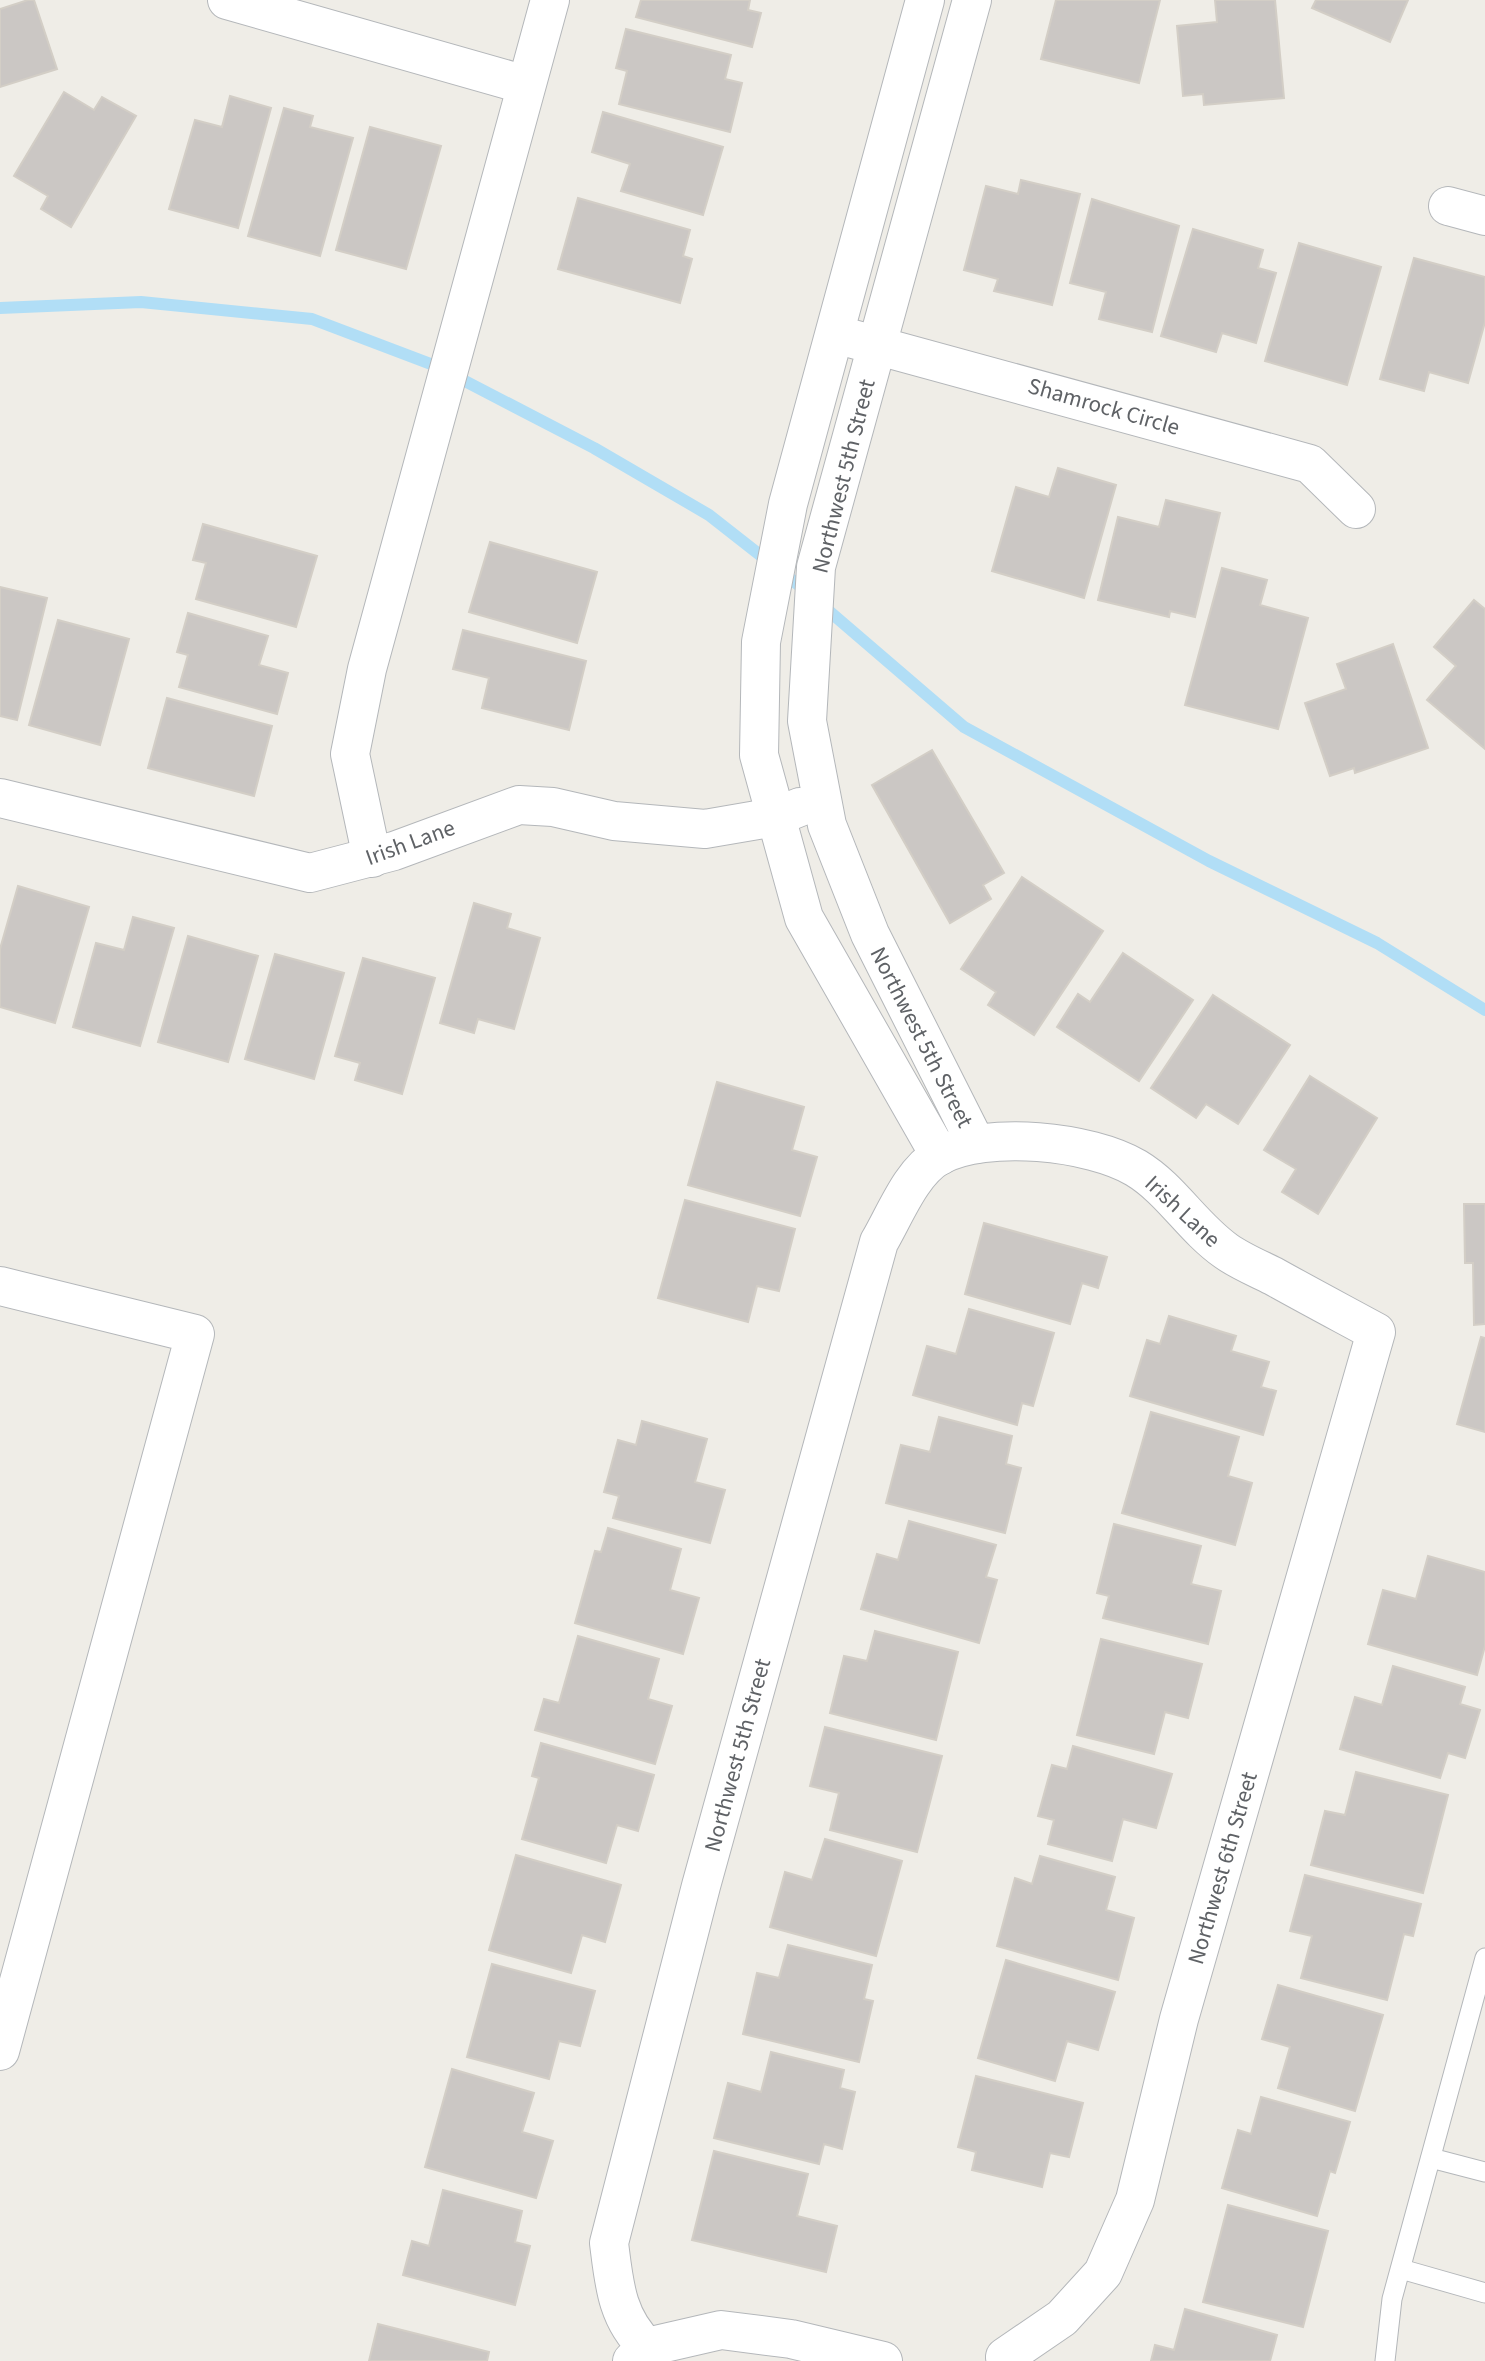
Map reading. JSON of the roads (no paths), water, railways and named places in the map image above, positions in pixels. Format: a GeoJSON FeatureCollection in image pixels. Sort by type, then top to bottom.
{"type":"FeatureCollection","features":[{"type":"Feature","properties":{"kind":"street"},"geometry":{"type":"LineString","coordinates":[[227,0],[526,85]]}},
{"type":"Feature","properties":{"kind":"street"},"geometry":{"type":"LineString","coordinates":[[372,858],[351,754],[364,681],[550,0]]}},
{"type":"Feature","properties":{"kind":"street","name":"Northwest 5th Street"},"geometry":{"type":"LineString","coordinates":[[925,0],[788,504],[761,642],[759,755],[804,918],[940,1156]]}},
{"type":"Feature","properties":{"kind":"street","name":"Northwest 5th Street"},"geometry":{"type":"LineString","coordinates":[[639,2354],[635,2335],[616,2300],[609,2243],[701,1886],[879,1242],[921,1171],[940,1156],[976,1144],[870,934],[827,825],[807,721],[816,567],[972,0]]}},
{"type":"Feature","properties":{"kind":"street"},"geometry":{"type":"LineString","coordinates":[[1448,206],[1485,216]]}},
{"type":"Feature","properties":{"kind":"street","name":"Shamrock Circle"},"geometry":{"type":"LineString","coordinates":[[834,335],[878,343],[1310,464],[1356,509]]}},
{"type":"Feature","properties":{"kind":"street","name":"Irish Lane"},"geometry":{"type":"LineString","coordinates":[[0,798],[310,873],[372,858],[519,805],[552,807],[614,821],[705,829],[775,817],[822,799]]}},
{"type":"Feature","properties":{"kind":"street","name":"Irish Lane"},"geometry":{"type":"LineString","coordinates":[[976,1144],[1065,1146],[1109,1156],[1135,1167],[1158,1184],[1226,1251],[1376,1332]]}},
{"type":"Feature","properties":{"kind":"street"},"geometry":{"type":"LineString","coordinates":[[0,1286],[195,1334],[0,2051]]}},
{"type":"Feature","properties":{"kind":"street","name":"Northwest 6th Street"},"geometry":{"type":"LineString","coordinates":[[999,2360],[1062,2318],[1103,2273],[1135,2200],[1179,2019],[1376,1332]]}},
{"type":"Feature","properties":{"kind":"street"},"geometry":{"type":"LineString","coordinates":[[639,2354],[721,2330],[791,2339],[883,2361]]}},
{"type":"Feature","properties":{"kind":"lane"},"geometry":{"type":"LineString","coordinates":[[1385,2361],[1392,2299],[1485,1958]]}},
{"type":"Feature","properties":{"kind":"lane"},"geometry":{"type":"LineString","coordinates":[[1431,2158],[1485,2172]]}},
{"type":"Feature","properties":{"kind":"lane"},"geometry":{"type":"LineString","coordinates":[[1401,2269],[1485,2293]]}},
{"type":"Feature","properties":{"kind":"waterway"},"geometry":{"type":"LineString","coordinates":[[0,308],[141,302],[312,319],[436,366],[594,448],[709,515],[801,587],[964,727],[1209,861],[1377,943],[1485,1010]]}}]}
